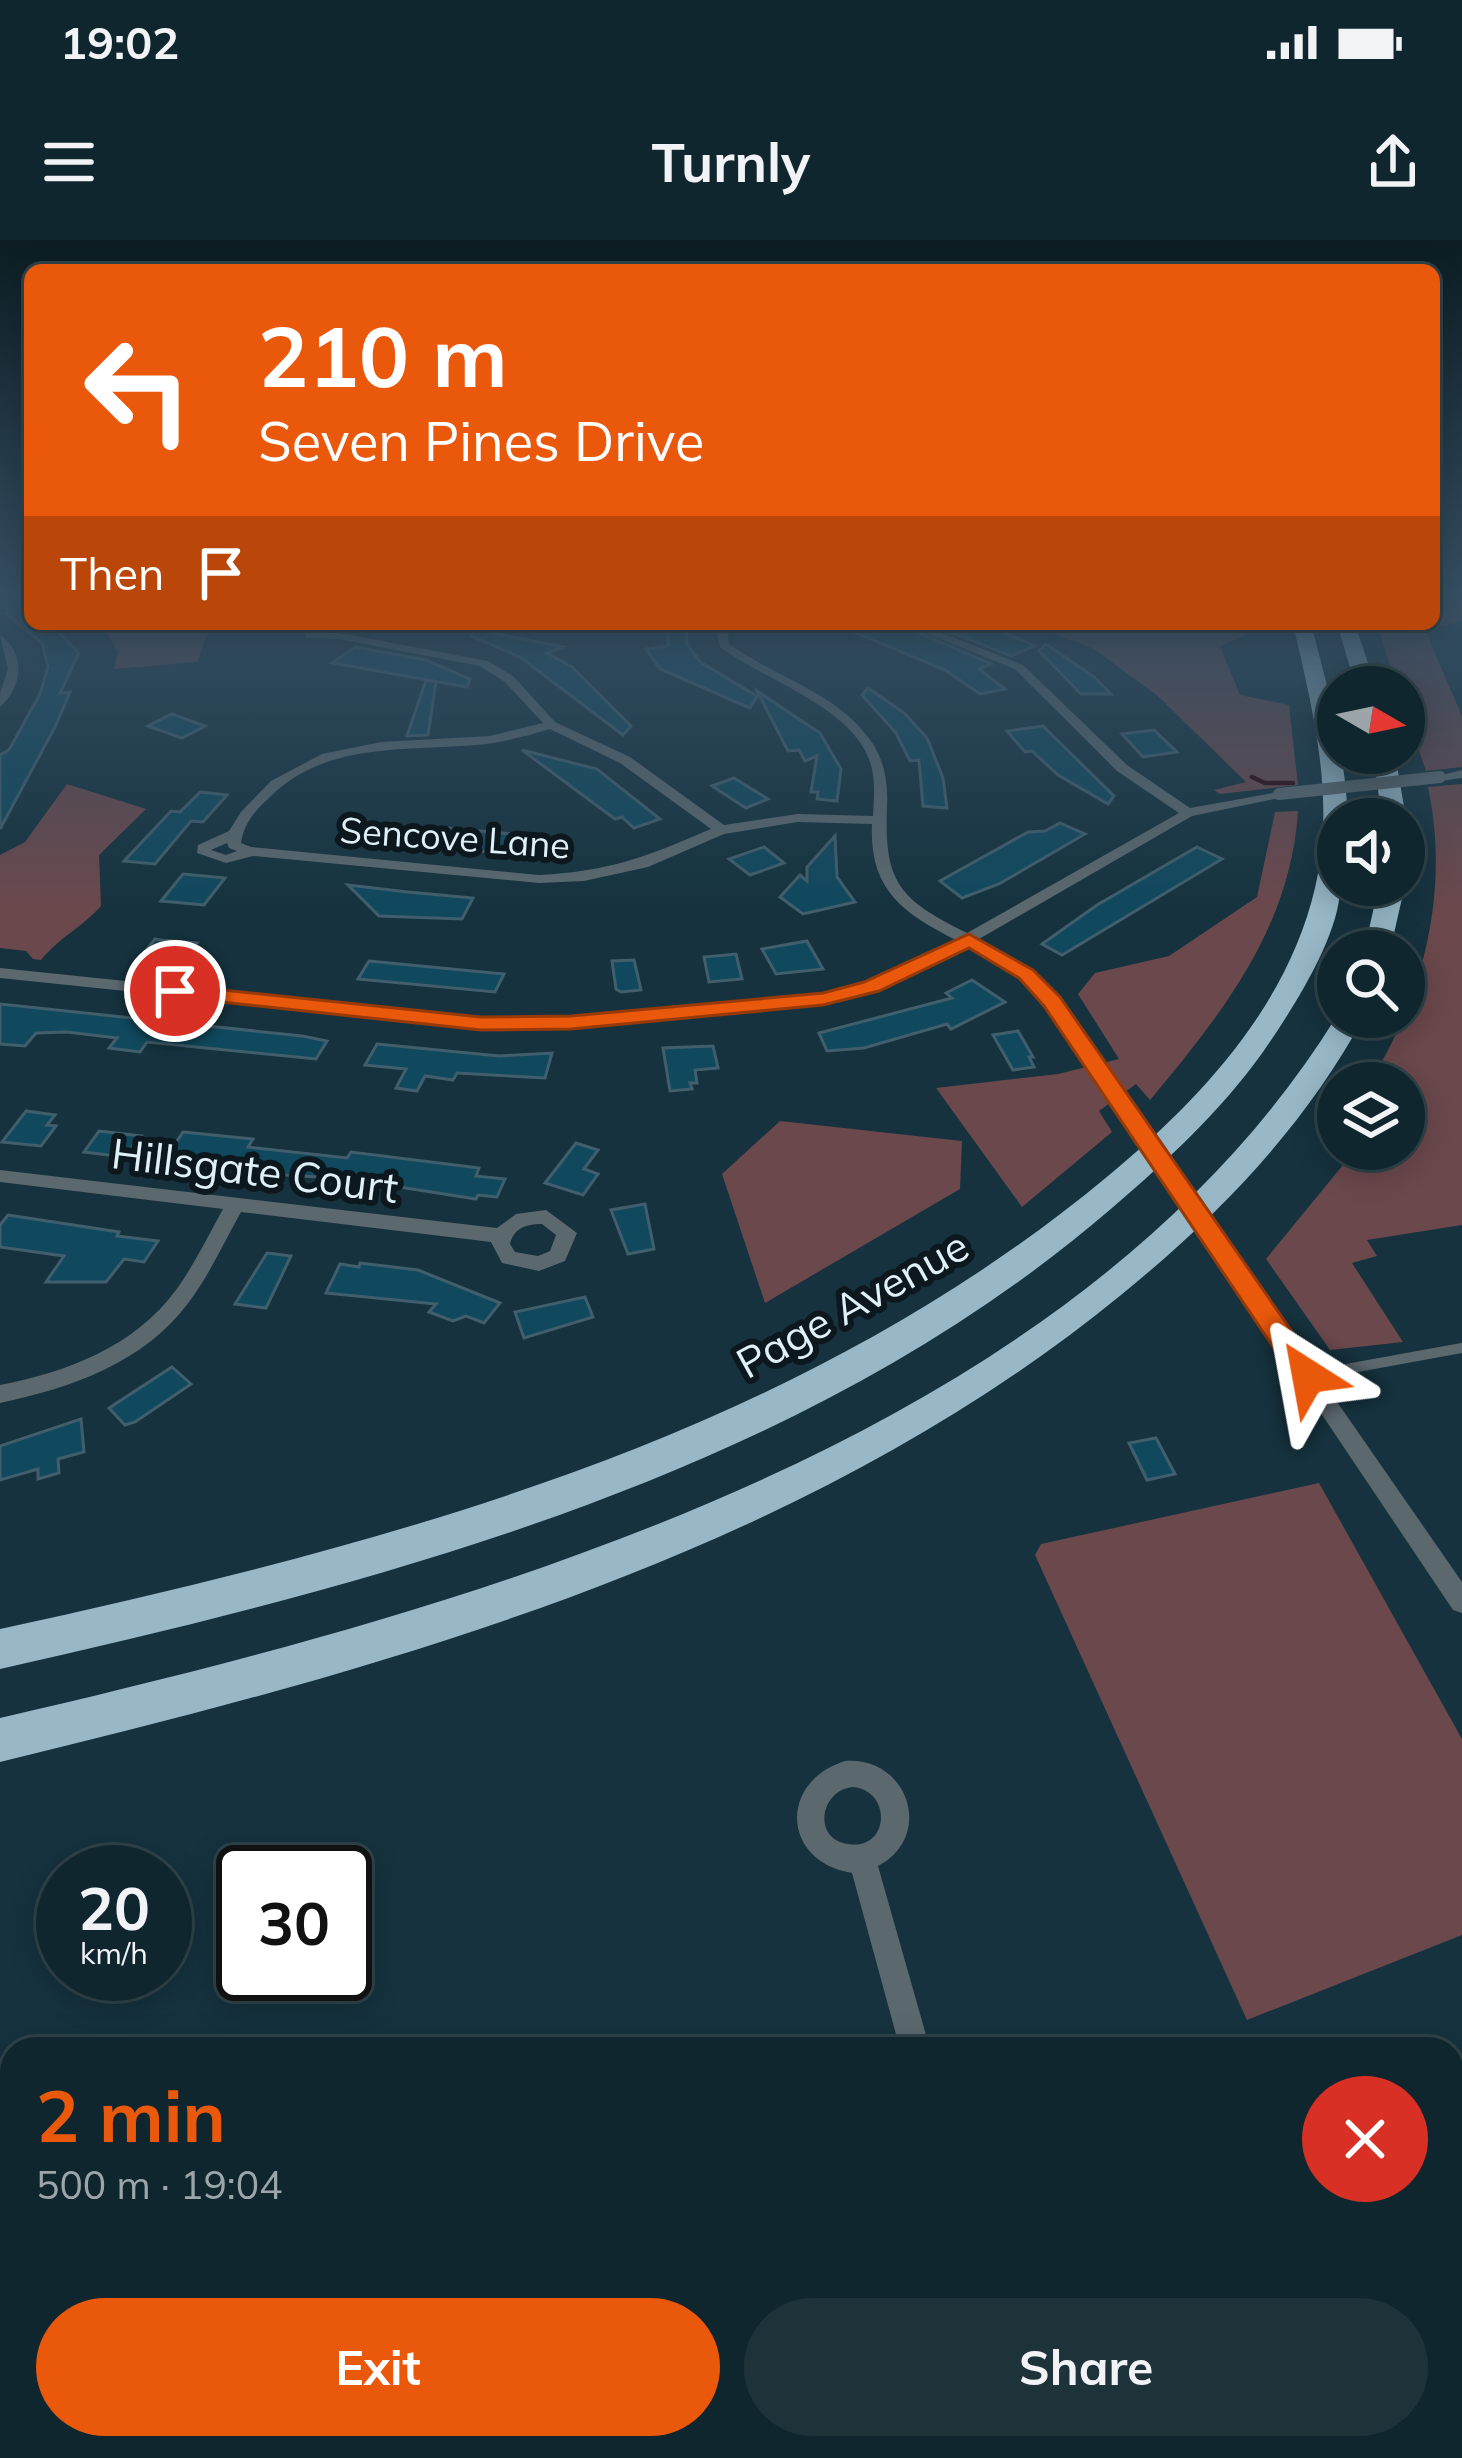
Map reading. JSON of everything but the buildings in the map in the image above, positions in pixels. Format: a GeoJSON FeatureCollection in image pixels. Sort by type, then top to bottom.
{"type":"FeatureCollection","features":[{"type":"Feature","properties":{"kind":"highway","name":"Page Avenue"},"geometry":{"type":"LineString","coordinates":[[0,1649],[398,1549],[594,1483],[766,1410],[846,1370],[983,1289],[1094,1208],[1181,1129],[1244,1058],[1291,983],[1318,921],[1334,859],[1336,802],[1320,701]]}},
{"type":"Feature","properties":{"kind":"highway"},"geometry":{"type":"LineString","coordinates":[[0,1739],[283,1668],[502,1601],[700,1524],[874,1440],[1022,1352],[1141,1263],[1269,1138],[1338,1038]]}},
{"type":"Feature","properties":{"kind":"street"},"geometry":{"type":"LineString","coordinates":[[528,701],[550,725],[626,760],[721,830]]}},
{"type":"Feature","properties":{"kind":"street"},"geometry":{"type":"LineString","coordinates":[[819,701],[866,742],[883,786],[879,857],[897,893],[1026,974],[1039,988],[1462,1602]]}},
{"type":"Feature","properties":{"kind":"street"},"geometry":{"type":"LineString","coordinates":[[1053,701],[1122,768],[1188,813]]}},
{"type":"Feature","properties":{"kind":"street"},"geometry":{"type":"LineString","coordinates":[[253,851],[226,859],[204,854],[203,848],[209,842],[234,839],[270,787],[334,754],[399,742],[505,738],[550,725]]}},
{"type":"Feature","properties":{"kind":"street"},"geometry":{"type":"LineString","coordinates":[[0,973],[481,1023],[571,1023],[823,999],[872,987],[969,940],[1188,813],[1280,794],[1462,774]]}},
{"type":"Feature","properties":{"kind":"street","name":"Sencove Lane"},"geometry":{"type":"LineString","coordinates":[[234,839],[253,851],[539,879],[584,877],[643,864],[721,830],[798,818],[880,820]]}},
{"type":"Feature","properties":{"kind":"street","name":"Hillsgate Court"},"geometry":{"type":"LineString","coordinates":[[0,1175],[502,1236]]}},
{"type":"Feature","properties":{"kind":"street"},"geometry":{"type":"LineString","coordinates":[[0,1394],[76,1376],[135,1342],[178,1302],[236,1204]]}},
{"type":"Feature","properties":{"kind":"street"},"geometry":{"type":"LineString","coordinates":[[862,1859],[912,2037]]}},
{"type":"Feature","properties":{"kind":"lane"},"geometry":{"type":"LineString","coordinates":[[1308,1376],[1462,1348]]}},
{"type":"Feature","properties":{"kind":"shaded area"},"geometry":{"type":"Polygon","coordinates":[[[1163,701],[1267,701],[1289,705],[1298,785],[1220,794],[1214,790],[1246,782],[1163,701]]]}},
{"type":"Feature","properties":{"kind":"shaded area"},"geometry":{"type":"Polygon","coordinates":[[[1425,701],[1455,701],[1462,716],[1462,767],[1426,771],[1425,701]]]}},
{"type":"Feature","properties":{"kind":"shaded area"},"geometry":{"type":"Polygon","coordinates":[[[67,784],[146,809],[99,855],[101,906],[41,960],[33,959],[26,951],[0,948],[0,855],[25,842],[67,784]]]}},
{"type":"Feature","properties":{"kind":"shaded area"},"geometry":{"type":"Polygon","coordinates":[[[1462,784],[1462,1225],[1367,1240],[1377,1256],[1352,1263],[1403,1342],[1330,1350],[1266,1259],[1339,1170],[1425,1170],[1425,1062],[1381,1062],[1394,1038],[1425,1038],[1425,949],[1436,864],[1428,787],[1462,784]]]}},
{"type":"Feature","properties":{"kind":"shaded area"},"geometry":{"type":"Polygon","coordinates":[[[1298,811],[1282,893],[1267,931],[1227,1001],[1150,1100],[1136,1084],[1099,1111],[1112,1132],[1022,1207],[936,1088],[1058,1074],[1119,1059],[1078,994],[1095,973],[1169,956],[1257,897],[1275,812],[1298,811]]]}},
{"type":"Feature","properties":{"kind":"shaded area"},"geometry":{"type":"Polygon","coordinates":[[[780,1121],[962,1141],[960,1189],[765,1303],[722,1174],[780,1121]]]}},
{"type":"Feature","properties":{"kind":"shaded area"},"geometry":{"type":"Polygon","coordinates":[[[1319,1483],[1462,1739],[1462,1935],[1247,2020],[1035,1555],[1041,1544],[1319,1483]]]}},
{"type":"Feature","properties":{"kind":"waterway"},"geometry":{"type":"LineString","coordinates":[[1252,777],[1265,783],[1293,783]]}},
{"type":"Feature","properties":{"kind":"route"},"geometry":{"type":"LineString","coordinates":[[175,991],[481,1023],[571,1023],[823,999],[872,987],[969,940],[1026,974],[1052,1002],[1308,1376]]}}]}
